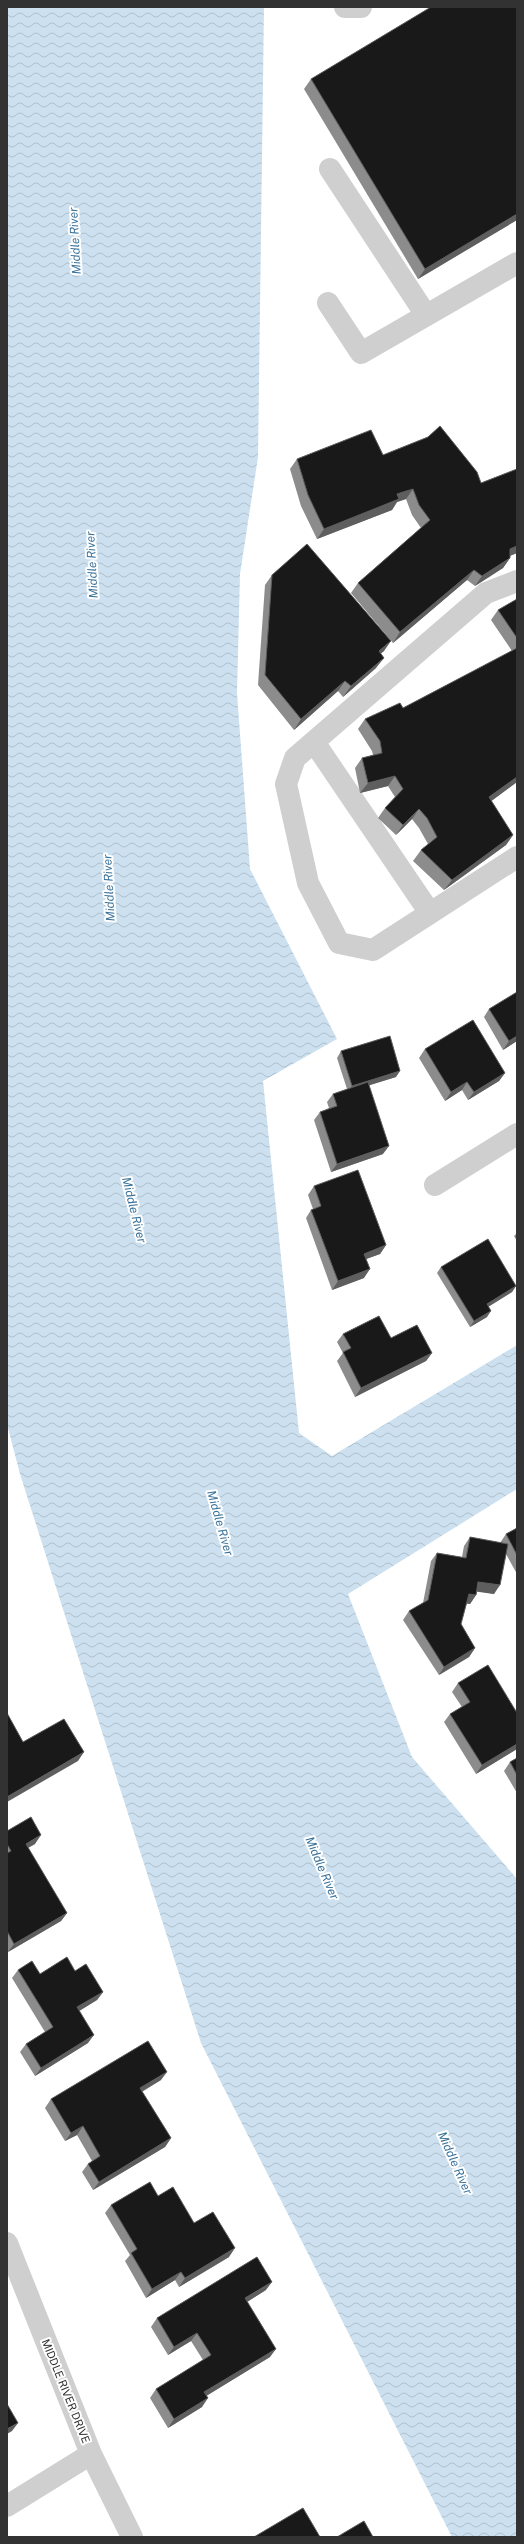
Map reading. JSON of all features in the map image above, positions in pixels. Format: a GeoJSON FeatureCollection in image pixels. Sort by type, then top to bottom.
{"type":"FeatureCollection","features":[{"type":"Feature","properties":{"kind":"street"},"geometry":{"type":"LineString","coordinates":[[345,7],[361,7]]}},
{"type":"Feature","properties":{"kind":"street"},"geometry":{"type":"LineString","coordinates":[[330,169],[426,315]]}},
{"type":"Feature","properties":{"kind":"street"},"geometry":{"type":"LineString","coordinates":[[328,303],[361,352],[517,263]]}},
{"type":"Feature","properties":{"kind":"street"},"geometry":{"type":"LineString","coordinates":[[517,581],[486,593],[295,758],[286,784],[308,883],[339,943],[373,950],[517,857]]}},
{"type":"Feature","properties":{"kind":"street"},"geometry":{"type":"LineString","coordinates":[[314,742],[430,913]]}},
{"type":"Feature","properties":{"kind":"street"},"geometry":{"type":"LineString","coordinates":[[435,1185],[517,1134]]}},
{"type":"Feature","properties":{"kind":"street","name":"MIDDLE RIVER DRIVE"},"geometry":{"type":"LineString","coordinates":[[7,2243],[91,2454],[132,2537]]}},
{"type":"Feature","properties":{"kind":"street"},"geometry":{"type":"LineString","coordinates":[[7,2506],[91,2454]]}},
{"type":"Feature","properties":{"kind":"water","name":"Middle River"},"geometry":{"type":"Polygon","coordinates":[[[7,7],[264,7],[258,457],[240,574],[237,693],[250,869],[337,1039],[263,1081],[299,1433],[332,1456],[517,1345],[517,1489],[348,1594],[412,1757],[517,1879],[517,2537],[452,2537],[201,2043],[20,1474],[7,1424],[7,7]]]}},
{"type":"Feature","properties":{"kind":"building"},"geometry":{"type":"Polygon","coordinates":[[[431,7],[517,7],[517,214],[425,269],[311,79],[431,7]]]}},
{"type":"Feature","properties":{"kind":"building"},"geometry":{"type":"Polygon","coordinates":[[[440,426],[477,472],[481,483],[517,469],[517,546],[510,549],[510,558],[482,576],[474,570],[400,632],[358,583],[430,520],[419,505],[413,489],[397,494],[399,499],[324,529],[308,495],[297,459],[371,430],[383,455],[428,437],[440,426]]]}},
{"type":"Feature","properties":{"kind":"building"},"geometry":{"type":"Polygon","coordinates":[[[307,544],[391,641],[379,651],[384,658],[351,686],[345,681],[301,719],[265,675],[272,575],[307,544]]]}},
{"type":"Feature","properties":{"kind":"building"},"geometry":{"type":"Polygon","coordinates":[[[517,599],[517,638],[498,610],[517,599]]]}},
{"type":"Feature","properties":{"kind":"building"},"geometry":{"type":"Polygon","coordinates":[[[517,648],[517,777],[489,797],[513,835],[452,880],[421,850],[437,837],[427,818],[419,809],[403,825],[385,808],[403,789],[395,776],[368,783],[362,758],[382,753],[380,741],[365,719],[400,703],[403,708],[517,648]]]}},
{"type":"Feature","properties":{"kind":"building"},"geometry":{"type":"Polygon","coordinates":[[[517,992],[517,1036],[509,1041],[489,1009],[517,992]]]}},
{"type":"Feature","properties":{"kind":"building"},"geometry":{"type":"Polygon","coordinates":[[[473,1020],[505,1073],[474,1092],[467,1082],[451,1092],[425,1049],[473,1020]]]}},
{"type":"Feature","properties":{"kind":"building"},"geometry":{"type":"Polygon","coordinates":[[[390,1036],[400,1071],[352,1086],[341,1051],[390,1036]]]}},
{"type":"Feature","properties":{"kind":"building"},"geometry":{"type":"Polygon","coordinates":[[[368,1082],[389,1146],[337,1164],[320,1112],[337,1106],[333,1094],[368,1082]]]}},
{"type":"Feature","properties":{"kind":"building"},"geometry":{"type":"Polygon","coordinates":[[[358,1170],[386,1245],[364,1254],[370,1269],[338,1281],[311,1210],[321,1206],[314,1186],[358,1170]]]}},
{"type":"Feature","properties":{"kind":"building"},"geometry":{"type":"Polygon","coordinates":[[[488,1239],[516,1286],[487,1304],[491,1311],[474,1321],[441,1267],[488,1239]]]}},
{"type":"Feature","properties":{"kind":"building"},"geometry":{"type":"Polygon","coordinates":[[[379,1316],[391,1338],[417,1325],[432,1353],[361,1388],[343,1352],[351,1348],[343,1334],[379,1316]]]}},
{"type":"Feature","properties":{"kind":"building"},"geometry":{"type":"Polygon","coordinates":[[[517,1528],[517,1555],[506,1534],[517,1528]]]}},
{"type":"Feature","properties":{"kind":"building"},"geometry":{"type":"Polygon","coordinates":[[[470,1537],[508,1544],[500,1585],[478,1582],[476,1595],[469,1594],[461,1624],[475,1648],[444,1667],[409,1611],[428,1600],[437,1553],[466,1558],[470,1537]]]}},
{"type":"Feature","properties":{"kind":"building"},"geometry":{"type":"Polygon","coordinates":[[[488,1665],[517,1713],[517,1744],[482,1765],[450,1714],[470,1702],[458,1683],[488,1665]]]}},
{"type":"Feature","properties":{"kind":"building"},"geometry":{"type":"Polygon","coordinates":[[[7,1713],[23,1742],[64,1719],[84,1752],[7,1797],[7,1713]]]}},
{"type":"Feature","properties":{"kind":"building"},"geometry":{"type":"Polygon","coordinates":[[[517,1758],[517,1775],[510,1762],[517,1758]]]}},
{"type":"Feature","properties":{"kind":"building"},"geometry":{"type":"Polygon","coordinates":[[[31,1817],[41,1835],[26,1844],[67,1913],[14,1944],[7,1931],[7,1853],[11,1851],[7,1844],[7,1831],[31,1817]]]}},
{"type":"Feature","properties":{"kind":"building"},"geometry":{"type":"Polygon","coordinates":[[[67,1957],[75,1971],[86,1964],[103,1992],[77,2007],[94,2035],[41,2068],[26,2044],[53,2027],[18,1970],[32,1961],[40,1974],[67,1957]]]}},
{"type":"Feature","properties":{"kind":"building"},"geometry":{"type":"Polygon","coordinates":[[[148,2041],[167,2072],[140,2088],[171,2138],[99,2182],[88,2164],[100,2156],[83,2126],[71,2133],[51,2099],[148,2041]]]}},
{"type":"Feature","properties":{"kind":"building"},"geometry":{"type":"Polygon","coordinates":[[[150,2182],[158,2196],[173,2187],[194,2223],[213,2212],[235,2248],[185,2278],[181,2272],[152,2289],[131,2253],[137,2249],[111,2205],[150,2182]]]}},
{"type":"Feature","properties":{"kind":"building"},"geometry":{"type":"Polygon","coordinates":[[[257,2257],[272,2282],[245,2298],[276,2349],[204,2392],[208,2398],[174,2419],[156,2389],[211,2355],[197,2333],[174,2347],[157,2318],[257,2257]]]}},
{"type":"Feature","properties":{"kind":"building"},"geometry":{"type":"Polygon","coordinates":[[[7,2404],[18,2423],[7,2429],[7,2404]]]}},
{"type":"Feature","properties":{"kind":"building"},"geometry":{"type":"Polygon","coordinates":[[[303,2508],[320,2537],[254,2537],[303,2508]]]}},
{"type":"Feature","properties":{"kind":"building"},"geometry":{"type":"Polygon","coordinates":[[[364,2521],[373,2537],[337,2537],[364,2521]]]}}]}
